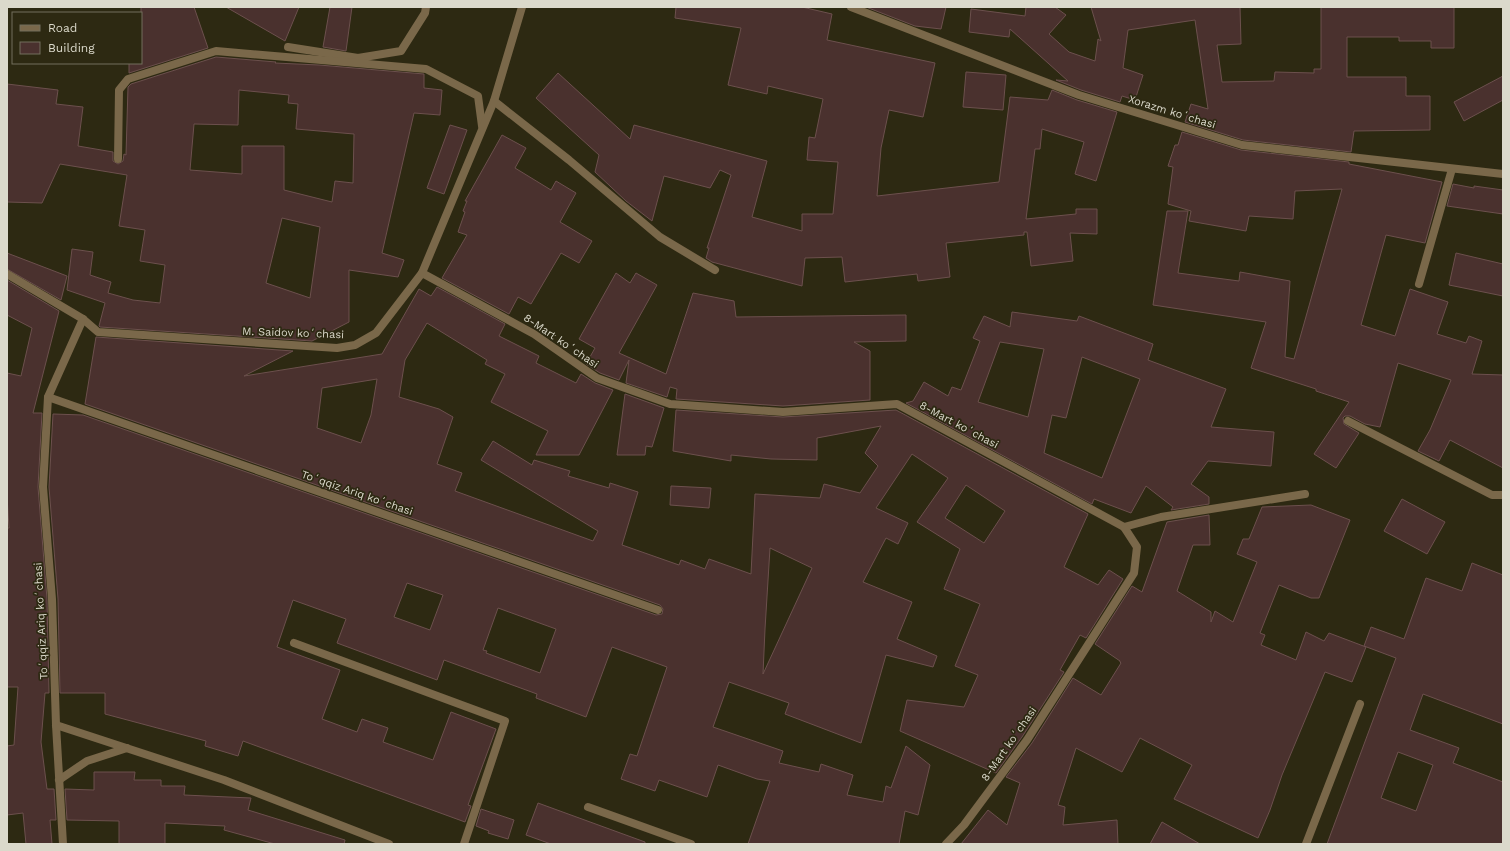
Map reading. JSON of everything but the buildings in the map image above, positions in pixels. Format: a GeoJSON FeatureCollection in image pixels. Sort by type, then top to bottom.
{"type":"FeatureCollection","features":[{"type":"Feature","properties":{"kind":"street"},"geometry":{"type":"LineString","coordinates":[[288,47],[358,58],[400,51],[425,13],[426,7]]}},
{"type":"Feature","properties":{"kind":"street","name":"M. Saidov koʻchasi"},"geometry":{"type":"LineString","coordinates":[[7,274],[83,319],[98,332],[337,348],[355,345],[376,333],[422,273],[482,126],[494,101],[522,7]]}},
{"type":"Feature","properties":{"kind":"street","name":"Xorazm koʻchasi"},"geometry":{"type":"LineString","coordinates":[[851,7],[1080,95],[1242,145],[1503,174]]}},
{"type":"Feature","properties":{"kind":"street"},"geometry":{"type":"LineString","coordinates":[[118,159],[119,90],[128,79],[216,51],[426,69],[478,96],[482,126]]}},
{"type":"Feature","properties":{"kind":"street"},"geometry":{"type":"LineString","coordinates":[[494,101],[569,160],[660,237],[715,270]]}},
{"type":"Feature","properties":{"kind":"street"},"geometry":{"type":"LineString","coordinates":[[1419,284],[1452,168]]}},
{"type":"Feature","properties":{"kind":"street","name":"8-Mart koʻchasi"},"geometry":{"type":"LineString","coordinates":[[422,273],[534,334],[597,378],[670,404],[783,412],[897,404],[1124,527],[1137,547],[1134,573],[1027,740],[964,825],[946,844]]}},
{"type":"Feature","properties":{"kind":"street","name":"Toʻqqiz Ariq koʻchasi"},"geometry":{"type":"LineString","coordinates":[[63,844],[56,725],[52,599],[43,487],[48,397],[83,319]]}},
{"type":"Feature","properties":{"kind":"street","name":"Toʻqqiz Ariq koʻchasi"},"geometry":{"type":"LineString","coordinates":[[48,397],[658,610]]}},
{"type":"Feature","properties":{"kind":"street"},"geometry":{"type":"LineString","coordinates":[[1348,421],[1492,495],[1503,495]]}},
{"type":"Feature","properties":{"kind":"street"},"geometry":{"type":"LineString","coordinates":[[1124,527],[1161,517],[1305,494]]}},
{"type":"Feature","properties":{"kind":"street"},"geometry":{"type":"LineString","coordinates":[[294,643],[505,721],[464,844]]}},
{"type":"Feature","properties":{"kind":"street"},"geometry":{"type":"LineString","coordinates":[[1306,844],[1360,704]]}},
{"type":"Feature","properties":{"kind":"street"},"geometry":{"type":"LineString","coordinates":[[56,725],[224,780],[389,844]]}},
{"type":"Feature","properties":{"kind":"street"},"geometry":{"type":"LineString","coordinates":[[59,780],[87,762],[127,748]]}},
{"type":"Feature","properties":{"kind":"street"},"geometry":{"type":"LineString","coordinates":[[588,807],[691,844]]}}]}
